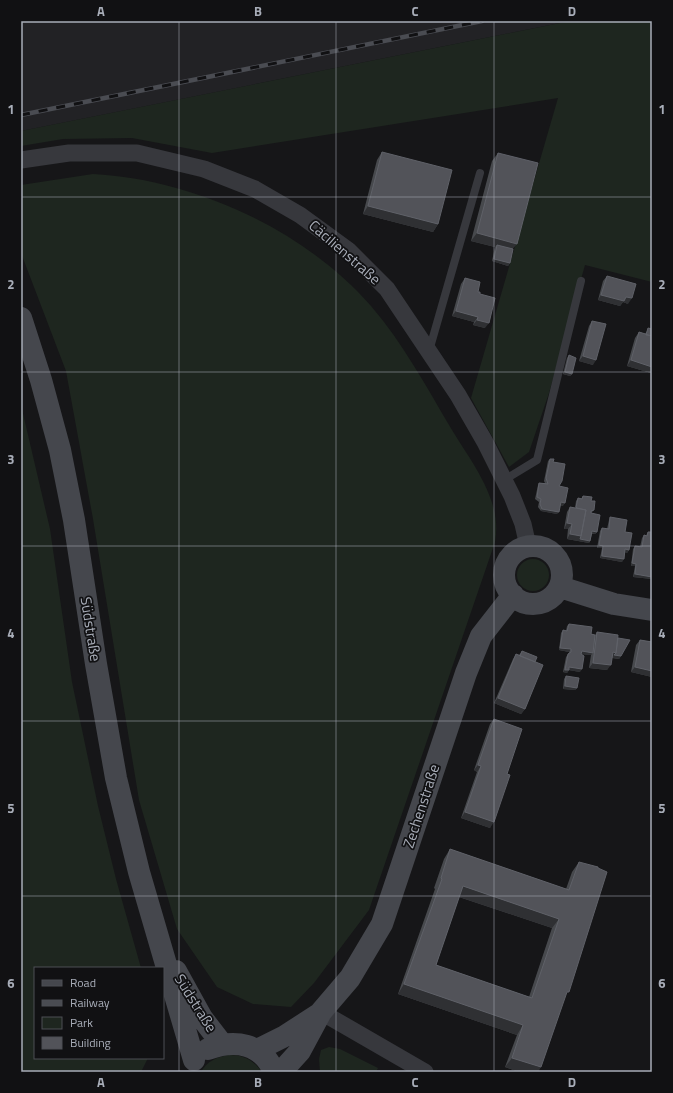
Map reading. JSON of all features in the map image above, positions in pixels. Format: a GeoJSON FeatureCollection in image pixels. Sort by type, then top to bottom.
{"type":"FeatureCollection","features":[{"type":"Feature","properties":{"kind":"main road","name":"Südstraße"},"geometry":{"type":"LineString","coordinates":[[21,318],[42,380],[60,450],[74,520],[96,664],[116,778],[191,1066]]}},
{"type":"Feature","properties":{"kind":"main road"},"geometry":{"type":"LineString","coordinates":[[528,546],[541,547],[553,553],[562,569],[560,587],[551,598],[539,604],[529,604],[520,601],[513,595],[505,582],[506,566],[514,553],[528,546]]}},
{"type":"Feature","properties":{"kind":"main road"},"geometry":{"type":"LineString","coordinates":[[560,587],[614,604],[652,610]]}},
{"type":"Feature","properties":{"kind":"main road","name":"Zechenstraße"},"geometry":{"type":"LineString","coordinates":[[281,1072],[300,1051],[321,1012],[350,978],[382,924],[466,673],[481,636],[513,595]]}},
{"type":"Feature","properties":{"kind":"main road","name":"Südstraße"},"geometry":{"type":"LineString","coordinates":[[158,940],[202,1018],[222,1044]]}},
{"type":"Feature","properties":{"kind":"main road","name":"Zechenstraße"},"geometry":{"type":"LineString","coordinates":[[257,1050],[285,1036],[321,1012]]}},
{"type":"Feature","properties":{"kind":"main road"},"geometry":{"type":"LineString","coordinates":[[191,1066],[206,1050],[222,1044],[240,1044],[257,1050],[266,1058],[274,1072]]}},
{"type":"Feature","properties":{"kind":"street","name":"Cäcilienstraße"},"geometry":{"type":"LineString","coordinates":[[21,160],[69,153],[137,153],[204,169],[254,189],[300,215],[348,250],[387,288],[485,442],[504,480],[523,524],[528,546]]}},
{"type":"Feature","properties":{"kind":"street"},"geometry":{"type":"LineString","coordinates":[[321,1012],[425,1072]]}},
{"type":"Feature","properties":{"kind":"lane"},"geometry":{"type":"LineString","coordinates":[[429,352],[480,173]]}},
{"type":"Feature","properties":{"kind":"lane"},"geometry":{"type":"LineString","coordinates":[[504,480],[537,460],[581,281]]}},
{"type":"Feature","properties":{"kind":"shaded area"},"geometry":{"type":"Polygon","coordinates":[[[21,21],[570,21],[21,131],[21,21]]]}},
{"type":"Feature","properties":{"kind":"green space"},"geometry":{"type":"Polygon","coordinates":[[[570,21],[652,21],[652,282],[585,265],[549,393],[529,452],[509,467],[471,398],[558,98],[212,153],[132,138],[63,139],[21,146],[21,131],[570,21]]]}},
{"type":"Feature","properties":{"kind":"green space"},"geometry":{"type":"Polygon","coordinates":[[[93,174],[131,178],[169,186],[208,198],[245,213],[280,232],[314,254],[344,279],[383,320],[404,350],[477,469],[490,497],[494,512],[496,527],[495,542],[369,910],[314,983],[291,1007],[253,1004],[217,987],[177,929],[139,800],[93,519],[66,371],[21,253],[21,185],[93,174]]]}},
{"type":"Feature","properties":{"kind":"green space"},"geometry":{"type":"Polygon","coordinates":[[[21,405],[50,529],[72,682],[98,806],[116,879],[141,967],[34,967],[34,1059],[148,1059],[141,1072],[21,1072],[21,405]]]}},
{"type":"Feature","properties":{"kind":"green space"},"geometry":{"type":"Polygon","coordinates":[[[530,559],[536,559],[546,566],[549,575],[548,581],[542,588],[536,591],[530,591],[520,584],[517,578],[517,572],[524,562],[530,559]]]}},
{"type":"Feature","properties":{"kind":"green space"},"geometry":{"type":"Polygon","coordinates":[[[329,1047],[340,1049],[378,1068],[376,1072],[320,1072],[319,1059],[321,1050],[329,1047]]]}},
{"type":"Feature","properties":{"kind":"green space"},"geometry":{"type":"Polygon","coordinates":[[[229,1055],[248,1059],[262,1072],[201,1072],[206,1065],[213,1060],[229,1055]]]}},
{"type":"Feature","properties":{"kind":"building"},"geometry":{"type":"Polygon","coordinates":[[[382,152],[452,170],[438,224],[368,206],[382,152]]]}},
{"type":"Feature","properties":{"kind":"building"},"geometry":{"type":"Polygon","coordinates":[[[498,153],[538,163],[517,244],[477,233],[498,153]]]}},
{"type":"Feature","properties":{"kind":"building"},"geometry":{"type":"Polygon","coordinates":[[[497,245],[513,249],[510,263],[494,259],[497,245]]]}},
{"type":"Feature","properties":{"kind":"building"},"geometry":{"type":"Polygon","coordinates":[[[607,276],[636,284],[632,298],[626,297],[624,301],[601,295],[607,276]]]}},
{"type":"Feature","properties":{"kind":"building"},"geometry":{"type":"Polygon","coordinates":[[[465,278],[480,282],[478,292],[480,292],[480,294],[495,298],[489,323],[477,320],[478,317],[456,311],[465,278]]]}},
{"type":"Feature","properties":{"kind":"building"},"geometry":{"type":"Polygon","coordinates":[[[592,321],[606,324],[596,360],[583,356],[592,321]]]}},
{"type":"Feature","properties":{"kind":"building"},"geometry":{"type":"Polygon","coordinates":[[[648,328],[652,329],[652,336],[646,335],[648,328]]]}},
{"type":"Feature","properties":{"kind":"building"},"geometry":{"type":"Polygon","coordinates":[[[639,332],[652,336],[652,367],[631,360],[639,332]]]}},
{"type":"Feature","properties":{"kind":"building"},"geometry":{"type":"Polygon","coordinates":[[[569,355],[576,358],[572,374],[565,372],[569,355]]]}},
{"type":"Feature","properties":{"kind":"building"},"geometry":{"type":"Polygon","coordinates":[[[550,459],[554,459],[553,462],[565,464],[562,481],[559,486],[568,488],[565,503],[561,502],[559,512],[542,509],[540,504],[541,499],[537,497],[539,483],[548,484],[546,478],[550,459]]]}},
{"type":"Feature","properties":{"kind":"building"},"geometry":{"type":"Polygon","coordinates":[[[583,496],[592,497],[591,501],[595,501],[594,510],[591,511],[591,513],[600,515],[597,532],[592,531],[590,541],[580,539],[586,510],[576,507],[578,498],[582,499],[583,496]]]}},
{"type":"Feature","properties":{"kind":"building"},"geometry":{"type":"Polygon","coordinates":[[[570,507],[586,510],[581,536],[570,534],[572,524],[567,523],[570,507]]]}},
{"type":"Feature","properties":{"kind":"building"},"geometry":{"type":"Polygon","coordinates":[[[610,517],[627,520],[625,532],[632,533],[629,550],[625,549],[624,559],[602,556],[603,546],[599,545],[602,528],[609,529],[610,517]]]}},
{"type":"Feature","properties":{"kind":"building"},"geometry":{"type":"Polygon","coordinates":[[[648,532],[652,532],[652,577],[635,574],[636,564],[632,563],[635,546],[642,547],[644,535],[647,536],[648,532]]]}},
{"type":"Feature","properties":{"kind":"building"},"geometry":{"type":"Polygon","coordinates":[[[569,624],[592,627],[591,634],[595,635],[593,653],[582,651],[581,654],[584,656],[582,669],[569,667],[569,670],[565,670],[568,654],[571,652],[571,649],[560,648],[563,630],[567,631],[569,624]]]}},
{"type":"Feature","properties":{"kind":"building"},"geometry":{"type":"Polygon","coordinates":[[[597,632],[618,635],[616,653],[613,652],[611,665],[593,663],[597,632]]]}},
{"type":"Feature","properties":{"kind":"building"},"geometry":{"type":"Polygon","coordinates":[[[618,638],[630,640],[621,656],[614,655],[616,653],[618,638]]]}},
{"type":"Feature","properties":{"kind":"building"},"geometry":{"type":"Polygon","coordinates":[[[640,640],[652,642],[652,671],[635,667],[640,640]]]}},
{"type":"Feature","properties":{"kind":"building"},"geometry":{"type":"Polygon","coordinates":[[[522,651],[537,657],[535,662],[520,656],[522,651]]]}},
{"type":"Feature","properties":{"kind":"building"},"geometry":{"type":"Polygon","coordinates":[[[516,654],[543,665],[525,709],[498,698],[516,654]]]}},
{"type":"Feature","properties":{"kind":"building"},"geometry":{"type":"Polygon","coordinates":[[[566,676],[579,678],[577,688],[565,686],[566,676]]]}},
{"type":"Feature","properties":{"kind":"building"},"geometry":{"type":"Polygon","coordinates":[[[494,719],[522,729],[507,774],[510,775],[494,822],[465,812],[481,766],[478,765],[494,719]]]}},
{"type":"Feature","properties":{"kind":"building"},"geometry":{"type":"Polygon","coordinates":[[[450,849],[569,890],[579,862],[598,867],[607,872],[569,992],[567,992],[541,1067],[512,1058],[523,1025],[404,984],[442,879],[441,878],[450,849]],[[463,886],[436,965],[532,998],[559,919],[463,886]]]}},
{"type":"Feature","properties":{"kind":"railway"},"geometry":{"type":"LineString","coordinates":[[21,115],[482,21]]}}]}
